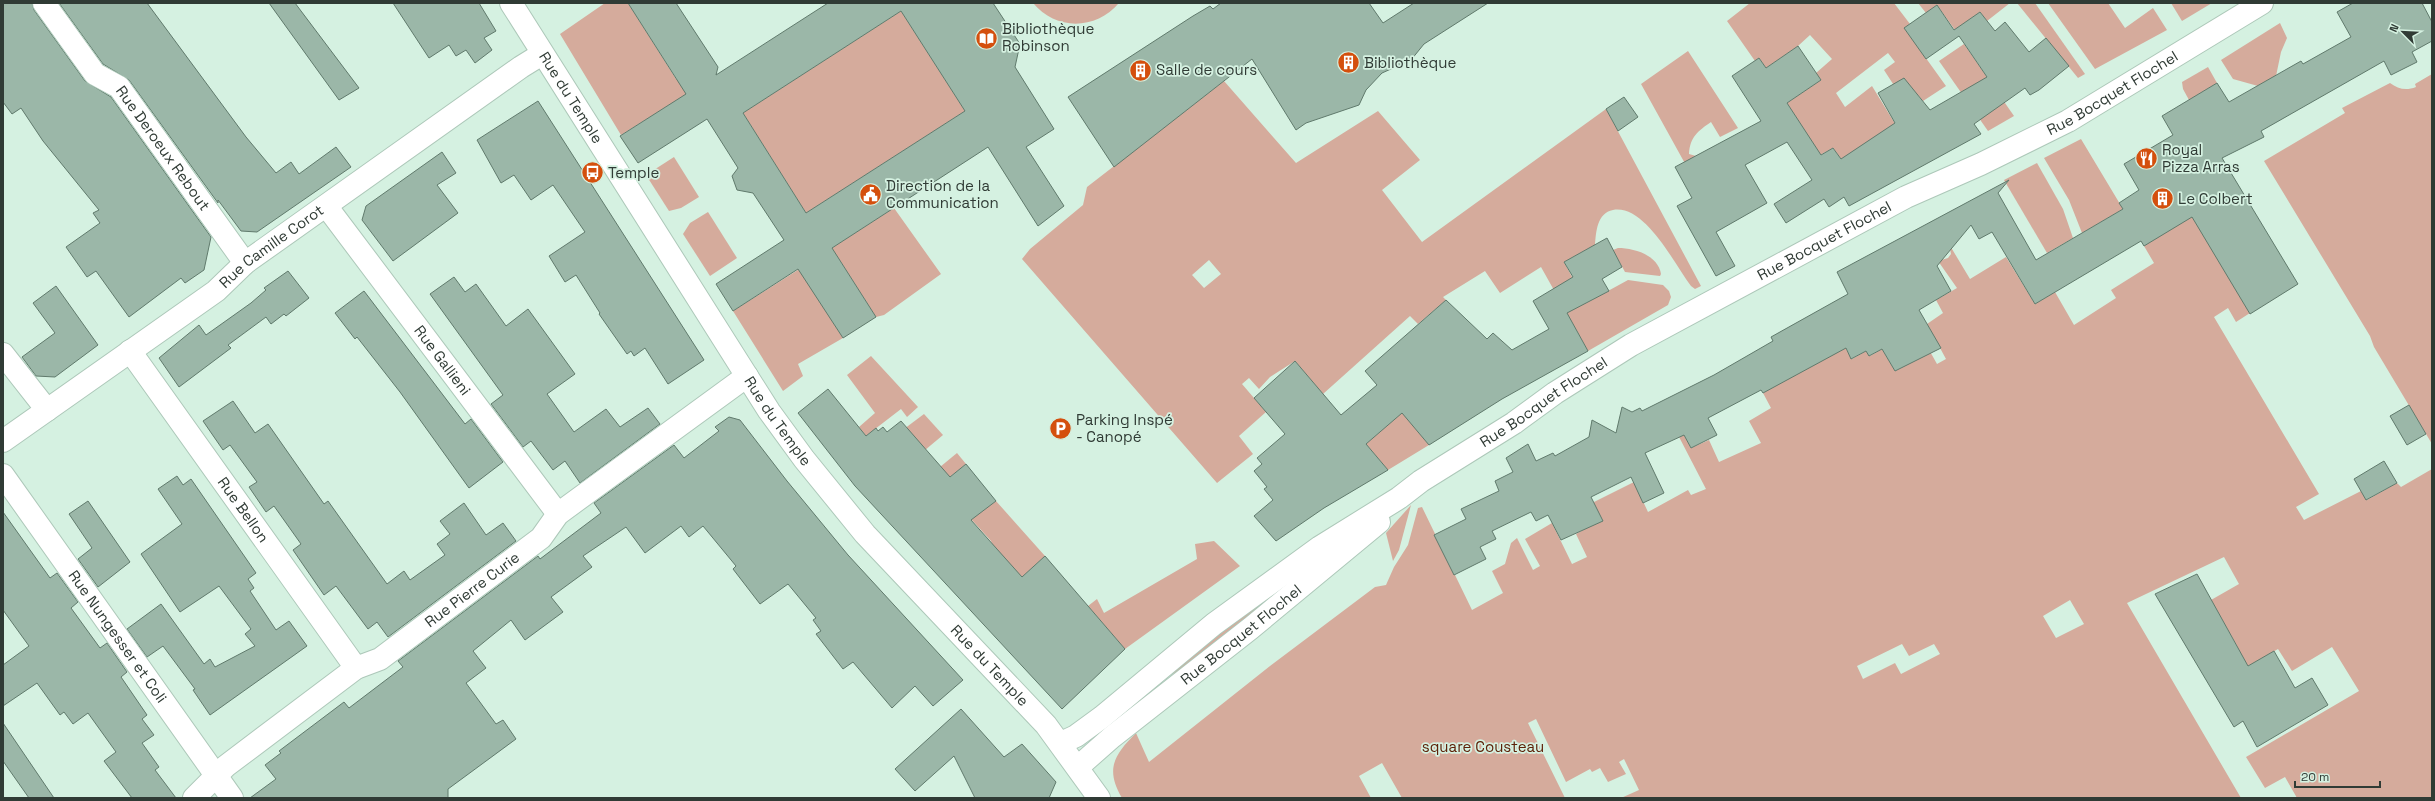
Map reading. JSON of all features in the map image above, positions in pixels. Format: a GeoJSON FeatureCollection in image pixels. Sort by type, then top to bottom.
{"type":"FeatureCollection","features":[{"type":"Feature","properties":{"kind":"street","name":"Rue Deroeux Rebout"},"geometry":{"type":"LineString","coordinates":[[44,3],[95,74],[119,87],[245,263]]}},
{"type":"Feature","properties":{"kind":"street","name":"Rue du Temple"},"geometry":{"type":"LineString","coordinates":[[511,3],[747,376],[804,459],[865,534],[1046,725],[1061,743],[1099,798]]}},
{"type":"Feature","properties":{"kind":"street","name":"Rue Bocquet Flochel"},"geometry":{"type":"LineString","coordinates":[[1061,743],[1076,736],[1102,717],[1154,676],[1214,624],[1320,547],[1399,498],[1421,481],[1514,423],[1555,393],[1631,345],[1747,280],[1806,252],[1906,197],[1981,164],[2068,121],[2262,3]]}},
{"type":"Feature","properties":{"kind":"street","name":"Rue Camille Corot"},"geometry":{"type":"LineString","coordinates":[[3,441],[216,291],[245,263],[327,207],[378,168],[542,54]]}},
{"type":"Feature","properties":{"kind":"street","name":"Rue Gallieni"},"geometry":{"type":"LineString","coordinates":[[327,207],[558,514]]}},
{"type":"Feature","properties":{"kind":"street","name":"Rue Bellon"},"geometry":{"type":"LineString","coordinates":[[130,351],[356,668]]}},
{"type":"Feature","properties":{"kind":"street"},"geometry":{"type":"LineString","coordinates":[[3,354],[46,410]]}},
{"type":"Feature","properties":{"kind":"street","name":"Rue Pierre Curie"},"geometry":{"type":"LineString","coordinates":[[194,798],[226,766],[356,668],[380,659],[541,538],[558,514],[747,376]]}},
{"type":"Feature","properties":{"kind":"street","name":"Rue Nungesser et Coli"},"geometry":{"type":"LineString","coordinates":[[3,475],[203,755],[216,777],[232,798]]}},
{"type":"Feature","properties":{"kind":"street","name":"Rue Bocquet Flochel"},"geometry":{"type":"LineString","coordinates":[[1078,767],[1376,526],[1399,498]]}},
{"type":"Feature","properties":{"kind":"street"},"geometry":{"type":"LineString","coordinates":[[1134,721],[1154,676]]}},
{"type":"Feature","properties":{"kind":"green space"},"geometry":{"type":"Polygon","coordinates":[[[605,3],[628,3],[676,79],[687,72],[687,94],[621,135],[560,34],[605,3]]]}},
{"type":"Feature","properties":{"kind":"green space"},"geometry":{"type":"Polygon","coordinates":[[[1033,3],[1119,3],[1110,12],[1099,18],[1076,24],[1053,19],[1042,12],[1033,3]]]}},
{"type":"Feature","properties":{"kind":"green space"},"geometry":{"type":"Polygon","coordinates":[[[1750,3],[1894,3],[1910,24],[1905,29],[1946,86],[1923,101],[1918,95],[1906,104],[1884,70],[1895,62],[1888,53],[1836,93],[1845,107],[1872,86],[1897,127],[1841,159],[1833,148],[1820,155],[1787,103],[1821,80],[1816,73],[1832,59],[1810,35],[1798,46],[1766,68],[1759,58],[1755,61],[1727,21],[1750,3]]]}},
{"type":"Feature","properties":{"kind":"green space"},"geometry":{"type":"Polygon","coordinates":[[[1918,3],[2010,3],[1987,21],[1980,12],[1955,30],[1937,5],[1926,13],[1918,3]]]}},
{"type":"Feature","properties":{"kind":"green space"},"geometry":{"type":"Polygon","coordinates":[[[2017,3],[2035,3],[2085,74],[2078,78],[2017,3]]]}},
{"type":"Feature","properties":{"kind":"green space"},"geometry":{"type":"Polygon","coordinates":[[[2048,3],[2108,3],[2125,28],[2153,8],[2167,30],[2095,69],[2048,3]]]}},
{"type":"Feature","properties":{"kind":"green space"},"geometry":{"type":"Polygon","coordinates":[[[2171,3],[2212,3],[2182,21],[2171,3]]]}},
{"type":"Feature","properties":{"kind":"green space"},"geometry":{"type":"Polygon","coordinates":[[[901,11],[965,111],[806,213],[743,113],[901,11]]]}},
{"type":"Feature","properties":{"kind":"green space"},"geometry":{"type":"Polygon","coordinates":[[[2280,23],[2287,38],[2281,52],[2276,76],[2258,86],[2233,79],[2221,60],[2280,23]]]}},
{"type":"Feature","properties":{"kind":"green space"},"geometry":{"type":"Polygon","coordinates":[[[1964,44],[2014,116],[1988,131],[1939,61],[1964,44]]]}},
{"type":"Feature","properties":{"kind":"green space"},"geometry":{"type":"Polygon","coordinates":[[[1688,51],[1738,128],[1720,137],[1711,122],[1702,128],[1693,139],[1689,154],[1696,156],[1698,187],[1641,84],[1688,51]]]}},
{"type":"Feature","properties":{"kind":"green space"},"geometry":{"type":"Polygon","coordinates":[[[2208,67],[2217,83],[2189,100],[2183,89],[2182,82],[2208,67]]]}},
{"type":"Feature","properties":{"kind":"green space"},"geometry":{"type":"Polygon","coordinates":[[[2432,74],[2432,444],[2374,347],[2370,336],[2264,161],[2345,113],[2342,108],[2390,83],[2402,89],[2409,89],[2416,87],[2415,84],[2432,74]]]}},
{"type":"Feature","properties":{"kind":"green space"},"geometry":{"type":"Polygon","coordinates":[[[1224,81],[1296,163],[1378,111],[1420,160],[1382,190],[1422,242],[1606,109],[1701,286],[1695,289],[1691,286],[1658,238],[1648,226],[1636,216],[1625,211],[1613,210],[1608,212],[1598,224],[1595,245],[1564,262],[1586,303],[1628,280],[1663,285],[1669,291],[1671,297],[1668,305],[1588,351],[1541,267],[1500,293],[1485,271],[1443,297],[1446,300],[1418,324],[1410,316],[1323,394],[1295,361],[1270,377],[1259,389],[1249,378],[1242,384],[1266,412],[1239,436],[1253,454],[1217,483],[1022,259],[1030,249],[1083,205],[1087,187],[1224,81]],[[1209,260],[1192,275],[1204,288],[1221,274],[1209,260]]]}},
{"type":"Feature","properties":{"kind":"green space"},"geometry":{"type":"Polygon","coordinates":[[[2081,139],[2123,209],[2082,233],[2069,200],[2044,158],[2081,139]]]}},
{"type":"Feature","properties":{"kind":"green space"},"geometry":{"type":"Polygon","coordinates":[[[674,157],[699,197],[681,208],[669,211],[646,175],[674,157]]]}},
{"type":"Feature","properties":{"kind":"green space"},"geometry":{"type":"Polygon","coordinates":[[[2037,163],[2063,209],[2073,238],[2047,253],[2004,180],[2037,163]]]}},
{"type":"Feature","properties":{"kind":"green space","name":"square Cousteau"},"geometry":{"type":"Polygon","coordinates":[[[2203,186],[2250,313],[2236,322],[2228,308],[2214,317],[2319,494],[2296,507],[2304,520],[2361,491],[2367,500],[2397,483],[2401,487],[2432,469],[2432,798],[2297,798],[2285,777],[2265,788],[2246,757],[2359,691],[2332,647],[2292,671],[2278,649],[2234,675],[2237,646],[2211,600],[2239,584],[2224,557],[2127,603],[2241,798],[1621,798],[1639,790],[1624,759],[1619,762],[1626,774],[1608,782],[1600,768],[1592,772],[1590,769],[1566,782],[1536,719],[1528,723],[1565,798],[1402,798],[1382,763],[1359,776],[1371,798],[1122,798],[1114,779],[1114,763],[1122,748],[1136,733],[1149,762],[1270,666],[1375,587],[1386,585],[1394,567],[1408,545],[1418,508],[1422,507],[1472,610],[1503,593],[1492,571],[1505,564],[1511,543],[1517,538],[1533,570],[1540,566],[1525,539],[1552,523],[1572,564],[1587,557],[1576,534],[1583,530],[1594,502],[1634,482],[1648,512],[1688,490],[1691,495],[1706,489],[1677,433],[1682,431],[1691,448],[1709,440],[1719,462],[1761,443],[1749,421],[1771,408],[1763,393],[1844,345],[1852,359],[1866,351],[1870,356],[1882,349],[1895,371],[1904,366],[1914,323],[1937,364],[1946,359],[1927,324],[1943,313],[1936,300],[1957,288],[1938,261],[1948,258],[1951,254],[1950,249],[1952,249],[1970,279],[2006,257],[2035,304],[2055,292],[2074,325],[2116,298],[2111,290],[2154,263],[2144,246],[2203,186]],[[2070,600],[2043,616],[2056,638],[2084,624],[2070,600]],[[1902,644],[1857,666],[1863,679],[1895,663],[1901,674],[1940,654],[1934,644],[1909,656],[1902,644]]]}},
{"type":"Feature","properties":{"kind":"green space"},"geometry":{"type":"Polygon","coordinates":[[[894,208],[941,274],[884,315],[876,317],[837,256],[824,253],[894,208]]]}},
{"type":"Feature","properties":{"kind":"green space"},"geometry":{"type":"Polygon","coordinates":[[[708,212],[737,258],[710,276],[683,234],[690,223],[708,212]]]}},
{"type":"Feature","properties":{"kind":"green space"},"geometry":{"type":"Polygon","coordinates":[[[1618,248],[1631,249],[1650,257],[1659,267],[1661,274],[1660,276],[1625,272],[1613,250],[1618,248]]]}},
{"type":"Feature","properties":{"kind":"green space"},"geometry":{"type":"Polygon","coordinates":[[[801,268],[804,277],[843,338],[798,364],[803,376],[783,391],[733,311],[801,268]]]}},
{"type":"Feature","properties":{"kind":"green space"},"geometry":{"type":"Polygon","coordinates":[[[871,356],[918,407],[907,417],[901,409],[866,436],[859,427],[875,413],[847,375],[871,356]]]}},
{"type":"Feature","properties":{"kind":"green space"},"geometry":{"type":"Polygon","coordinates":[[[1422,395],[1426,418],[1415,428],[1429,445],[1388,470],[1366,444],[1422,395]]]}},
{"type":"Feature","properties":{"kind":"green space"},"geometry":{"type":"Polygon","coordinates":[[[924,414],[943,435],[912,461],[888,441],[924,414]]]}},
{"type":"Feature","properties":{"kind":"green space"},"geometry":{"type":"Polygon","coordinates":[[[957,453],[966,464],[931,492],[923,481],[957,453]]]}},
{"type":"Feature","properties":{"kind":"green space"},"geometry":{"type":"Polygon","coordinates":[[[996,501],[1045,556],[1005,593],[991,541],[971,519],[996,501]]]}},
{"type":"Feature","properties":{"kind":"green space"},"geometry":{"type":"Polygon","coordinates":[[[1411,505],[1399,550],[1393,561],[1386,533],[1411,505]]]}},
{"type":"Feature","properties":{"kind":"green space"},"geometry":{"type":"Polygon","coordinates":[[[1214,541],[1240,566],[1125,649],[1088,606],[1097,599],[1104,613],[1197,559],[1195,544],[1214,541]]]}},
{"type":"Feature","properties":{"kind":"green space"},"geometry":{"type":"Polygon","coordinates":[[[1321,561],[1164,686],[1179,666],[1304,567],[1321,561]]]}},
{"type":"Feature","properties":{"kind":"building"},"geometry":{"type":"Polygon","coordinates":[[[3,3],[32,3],[34,10],[85,81],[111,97],[211,237],[204,270],[185,283],[181,278],[129,317],[96,271],[87,277],[66,247],[100,223],[93,213],[99,210],[43,141],[21,108],[12,114],[3,102],[3,3]]]}},
{"type":"Feature","properties":{"kind":"building"},"geometry":{"type":"Polygon","coordinates":[[[59,3],[147,3],[246,137],[276,173],[291,162],[299,174],[336,147],[351,167],[257,232],[241,231],[218,200],[218,203],[129,80],[103,64],[59,3]]]}},
{"type":"Feature","properties":{"kind":"building"},"geometry":{"type":"Polygon","coordinates":[[[269,3],[295,3],[359,88],[339,100],[269,3]]]}},
{"type":"Feature","properties":{"kind":"building"},"geometry":{"type":"Polygon","coordinates":[[[393,3],[479,3],[496,31],[484,38],[492,50],[475,63],[466,50],[456,56],[449,45],[429,58],[393,3]]]}},
{"type":"Feature","properties":{"kind":"building"},"geometry":{"type":"Polygon","coordinates":[[[628,3],[676,3],[718,67],[716,75],[828,3],[993,3],[1020,44],[1015,67],[1054,129],[1026,147],[1064,206],[1038,226],[988,147],[832,248],[876,317],[843,338],[798,269],[733,311],[716,284],[784,240],[753,193],[737,190],[732,176],[738,168],[707,119],[638,163],[620,136],[686,94],[628,3]],[[901,11],[743,113],[806,213],[965,111],[901,11]]]}},
{"type":"Feature","properties":{"kind":"building"},"geometry":{"type":"Polygon","coordinates":[[[1221,3],[1369,3],[1383,23],[1414,3],[1488,3],[1424,44],[1411,60],[1382,73],[1366,90],[1359,105],[1306,123],[1296,130],[1252,59],[1114,167],[1068,97],[1193,16],[1210,6],[1213,9],[1221,3]]]}},
{"type":"Feature","properties":{"kind":"building"},"geometry":{"type":"Polygon","coordinates":[[[2353,3],[2422,3],[2432,22],[2432,41],[2412,52],[2417,62],[2391,75],[2384,61],[2261,131],[2264,137],[2222,158],[2298,284],[2250,314],[2192,217],[2144,246],[2141,241],[2035,304],[1992,232],[1979,239],[1971,225],[1937,266],[1951,291],[1919,310],[1941,348],[1895,371],[1882,349],[1869,356],[1866,351],[1851,359],[1846,348],[1763,393],[1761,390],[1708,418],[1717,435],[1691,448],[1684,435],[1645,453],[1664,493],[1643,503],[1631,477],[1591,497],[1603,521],[1561,540],[1548,515],[1536,521],[1531,512],[1492,531],[1496,539],[1480,547],[1486,559],[1454,575],[1434,535],[1466,519],[1461,509],[1499,491],[1495,481],[1513,472],[1506,458],[1528,444],[1536,461],[1553,453],[1555,456],[1589,437],[1592,420],[1616,433],[1622,407],[1632,412],[1640,408],[1642,411],[1714,375],[1773,341],[1771,337],[1848,294],[1837,272],[2009,180],[1998,193],[2036,260],[2123,209],[2119,203],[2139,190],[2124,164],[2173,135],[2162,116],[2217,83],[2229,102],[2301,61],[2303,64],[2351,37],[2337,12],[2353,3]]]}},
{"type":"Feature","properties":{"kind":"building"},"geometry":{"type":"Polygon","coordinates":[[[1937,5],[1954,30],[1980,12],[1995,31],[2005,22],[2029,52],[2046,38],[2069,66],[2039,90],[2030,95],[2025,88],[1974,124],[1981,134],[1849,206],[1844,197],[1829,207],[1824,199],[1786,223],[1774,204],[1812,180],[1787,142],[1745,165],[1767,203],[1716,232],[1735,266],[1716,276],[1677,206],[1692,198],[1675,167],[1761,121],[1732,76],[1759,58],[1766,68],[1798,46],[1821,80],[1787,103],[1821,155],[1833,148],[1841,159],[1895,123],[1878,93],[1904,78],[1930,110],[1987,77],[1959,36],[1926,59],[1904,28],[1937,5]]]}},
{"type":"Feature","properties":{"kind":"building"},"geometry":{"type":"Polygon","coordinates":[[[1624,97],[1638,117],[1618,131],[1606,109],[1624,97]]]}},
{"type":"Feature","properties":{"kind":"building"},"geometry":{"type":"Polygon","coordinates":[[[538,101],[704,360],[668,384],[645,348],[634,356],[631,351],[627,354],[599,314],[600,313],[576,275],[565,282],[549,256],[585,232],[553,185],[531,200],[514,175],[501,183],[477,140],[538,101]]]}},
{"type":"Feature","properties":{"kind":"building"},"geometry":{"type":"Polygon","coordinates":[[[442,152],[456,173],[437,185],[458,213],[393,261],[362,220],[366,206],[442,152]]]}},
{"type":"Feature","properties":{"kind":"building"},"geometry":{"type":"Polygon","coordinates":[[[1607,238],[1622,267],[1602,279],[1609,291],[1567,313],[1588,351],[1502,399],[1429,445],[1402,413],[1366,444],[1388,470],[1324,508],[1276,541],[1254,516],[1273,500],[1264,489],[1267,487],[1254,471],[1262,464],[1257,458],[1285,434],[1254,398],[1295,361],[1341,415],[1377,385],[1365,371],[1446,300],[1487,339],[1493,333],[1512,350],[1549,329],[1533,301],[1573,277],[1564,262],[1607,238]]]}},
{"type":"Feature","properties":{"kind":"building"},"geometry":{"type":"Polygon","coordinates":[[[288,271],[309,298],[286,316],[284,314],[271,324],[266,317],[228,345],[231,348],[179,387],[159,358],[199,325],[206,335],[251,303],[266,290],[264,288],[288,271]]]}},
{"type":"Feature","properties":{"kind":"building"},"geometry":{"type":"Polygon","coordinates":[[[454,277],[465,292],[476,284],[506,326],[528,309],[575,374],[547,394],[574,432],[606,409],[620,427],[648,408],[660,424],[580,483],[565,461],[553,470],[531,441],[523,447],[491,404],[503,395],[430,294],[454,277]]]}},
{"type":"Feature","properties":{"kind":"building"},"geometry":{"type":"Polygon","coordinates":[[[56,286],[98,345],[55,377],[36,376],[22,357],[55,333],[33,303],[56,286]]]}},
{"type":"Feature","properties":{"kind":"building"},"geometry":{"type":"Polygon","coordinates":[[[364,291],[465,424],[471,419],[503,462],[469,488],[400,392],[357,337],[355,339],[335,313],[364,291]]]}},
{"type":"Feature","properties":{"kind":"building"},"geometry":{"type":"Polygon","coordinates":[[[828,389],[866,436],[876,428],[878,431],[883,427],[887,432],[901,421],[950,477],[966,464],[996,501],[971,520],[1022,577],[1045,556],[1125,649],[1062,709],[855,486],[798,413],[828,389]]]}},
{"type":"Feature","properties":{"kind":"building"},"geometry":{"type":"Polygon","coordinates":[[[233,401],[255,433],[268,424],[324,504],[328,501],[387,584],[404,571],[410,580],[445,555],[437,544],[450,534],[440,521],[464,503],[486,535],[503,523],[516,541],[388,637],[377,622],[368,629],[336,586],[324,595],[293,550],[301,544],[274,506],[266,512],[249,487],[257,482],[230,445],[223,450],[203,421],[233,401]]]}},
{"type":"Feature","properties":{"kind":"building"},"geometry":{"type":"Polygon","coordinates":[[[2409,405],[2426,434],[2407,445],[2390,416],[2409,405]]]}},
{"type":"Feature","properties":{"kind":"building"},"geometry":{"type":"Polygon","coordinates":[[[729,417],[740,420],[787,481],[848,555],[963,680],[933,706],[915,686],[892,708],[853,662],[843,669],[816,634],[821,631],[813,620],[816,618],[788,584],[760,604],[733,569],[736,566],[703,526],[689,537],[681,526],[645,553],[626,527],[583,556],[592,567],[551,597],[563,612],[525,640],[511,620],[473,651],[486,668],[466,683],[496,724],[503,720],[516,739],[448,789],[448,798],[250,798],[276,779],[265,765],[281,753],[279,751],[344,702],[349,708],[403,667],[398,661],[538,556],[540,559],[601,513],[594,503],[674,445],[684,458],[719,431],[715,427],[729,417]]]}},
{"type":"Feature","properties":{"kind":"building"},"geometry":{"type":"Polygon","coordinates":[[[2384,461],[2397,483],[2366,500],[2354,479],[2384,461]]]}},
{"type":"Feature","properties":{"kind":"building"},"geometry":{"type":"Polygon","coordinates":[[[177,476],[183,485],[191,479],[256,573],[248,579],[254,588],[250,591],[276,630],[289,621],[307,646],[210,715],[193,690],[195,689],[163,646],[147,657],[127,629],[161,604],[204,664],[210,659],[215,667],[255,646],[245,634],[251,629],[219,586],[180,612],[141,554],[182,524],[158,489],[177,476]]]}},
{"type":"Feature","properties":{"kind":"building"},"geometry":{"type":"Polygon","coordinates":[[[88,501],[130,562],[98,587],[78,559],[92,548],[69,514],[88,501]]]}},
{"type":"Feature","properties":{"kind":"building"},"geometry":{"type":"Polygon","coordinates":[[[3,512],[50,578],[57,573],[78,602],[71,608],[100,648],[107,643],[127,672],[121,677],[147,715],[142,719],[154,735],[142,743],[159,767],[155,770],[176,798],[132,798],[104,761],[116,752],[88,713],[73,724],[64,712],[60,715],[37,683],[3,706],[3,665],[29,646],[3,610],[3,512]]]}},
{"type":"Feature","properties":{"kind":"building"},"geometry":{"type":"Polygon","coordinates":[[[2197,574],[2248,666],[2274,651],[2295,688],[2312,678],[2328,705],[2257,747],[2243,721],[2234,727],[2155,594],[2197,574]]]}},
{"type":"Feature","properties":{"kind":"building"},"geometry":{"type":"Polygon","coordinates":[[[961,709],[1004,757],[1022,744],[1056,782],[1049,798],[975,798],[954,756],[915,791],[895,769],[961,709]]]}},
{"type":"Feature","properties":{"kind":"building"},"geometry":{"type":"Polygon","coordinates":[[[3,723],[54,798],[29,798],[3,761],[3,723]]]}},
{"type":"Feature","properties":{"kind":"place","name":"Bibliothèque Robinson"},"geometry":{"type":"Point","coordinates":[987,38]}},
{"type":"Feature","properties":{"kind":"place","name":"Bibliothèque"},"geometry":{"type":"Point","coordinates":[1349,63]}},
{"type":"Feature","properties":{"kind":"place","name":"Salle de cours"},"geometry":{"type":"Point","coordinates":[1140,70]}},
{"type":"Feature","properties":{"kind":"place","name":"Royal Pizza Arras"},"geometry":{"type":"Point","coordinates":[2147,159]}},
{"type":"Feature","properties":{"kind":"place","name":"Temple"},"geometry":{"type":"Point","coordinates":[593,173]}},
{"type":"Feature","properties":{"kind":"place","name":"Direction de la Communication"},"geometry":{"type":"Point","coordinates":[871,195]}},
{"type":"Feature","properties":{"kind":"place","name":"Le Colbert"},"geometry":{"type":"Point","coordinates":[2163,199]}},
{"type":"Feature","properties":{"kind":"place","name":"Parking Inspé - Canopé"},"geometry":{"type":"Point","coordinates":[1061,429]}}]}
